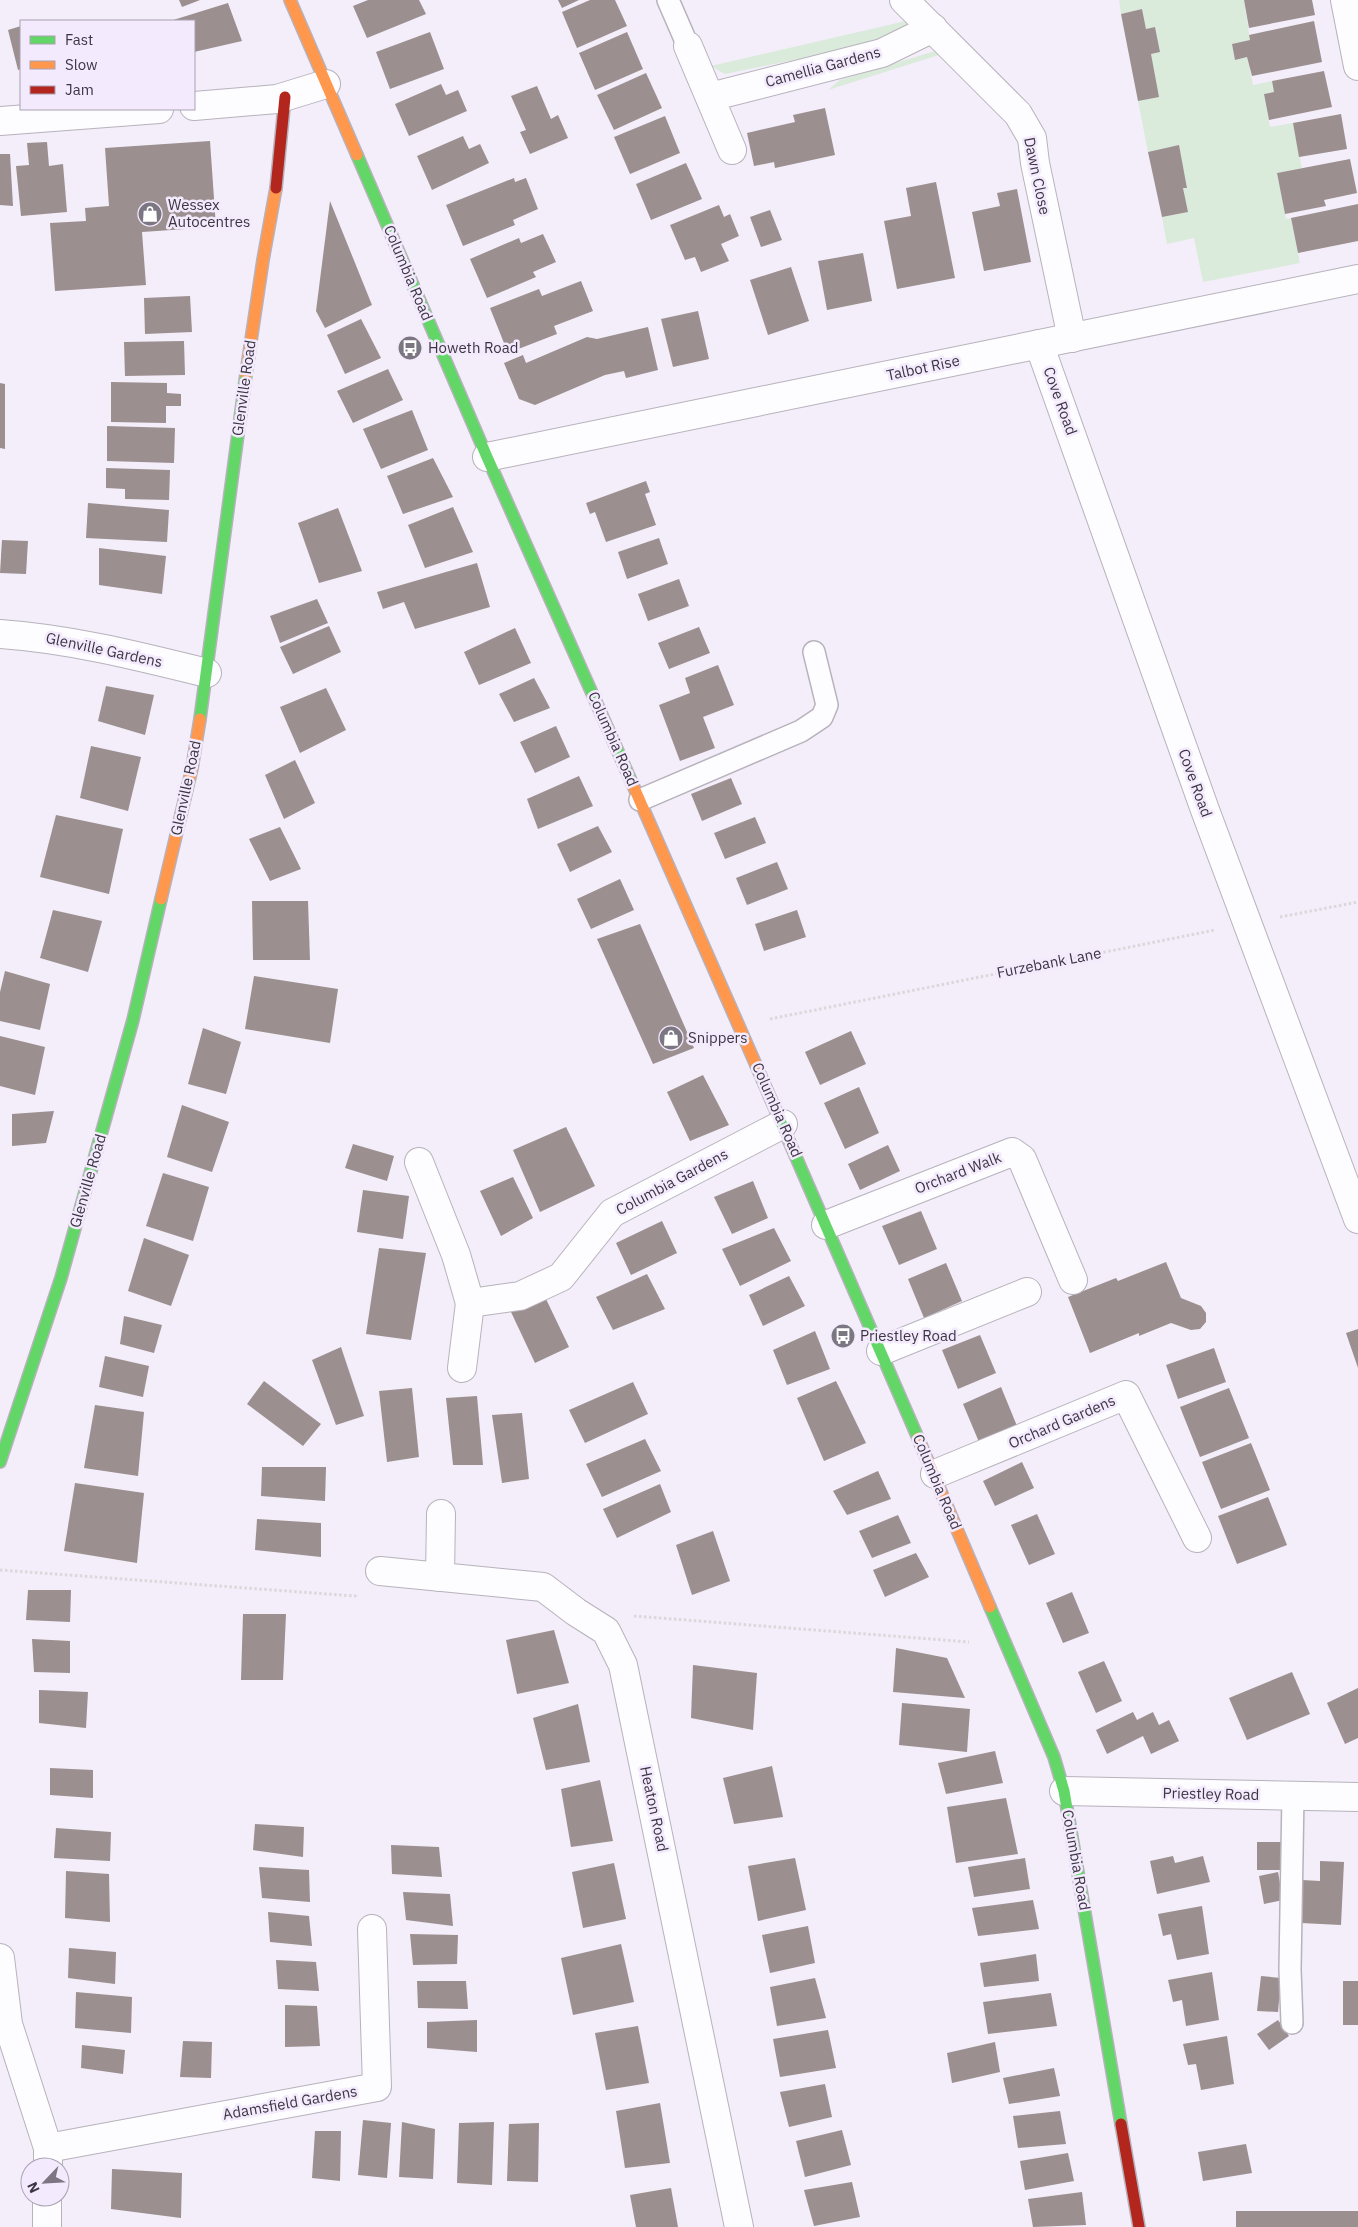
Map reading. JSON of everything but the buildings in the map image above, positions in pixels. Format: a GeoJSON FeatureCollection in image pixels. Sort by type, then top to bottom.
{"type":"FeatureCollection","features":[{"type":"Feature","properties":{"kind":"street","name":"Columbia Road"},"geometry":{"type":"LineString","coordinates":[[290,0],[487,457],[740,1025],[935,1474],[1054,1757],[1064,1791],[1139,2227]]}},
{"type":"Feature","properties":{"kind":"street","name":"Dawn Close"},"geometry":{"type":"LineString","coordinates":[[904,0],[1018,114],[1032,138],[1034,163],[1072,338]]}},
{"type":"Feature","properties":{"kind":"street"},"geometry":{"type":"LineString","coordinates":[[1346,0],[1358,66]]}},
{"type":"Feature","properties":{"kind":"street","name":"Camellia Gardens"},"geometry":{"type":"LineString","coordinates":[[710,97],[882,53],[933,28]]}},
{"type":"Feature","properties":{"kind":"street"},"geometry":{"type":"LineString","coordinates":[[688,46],[732,150]]}},
{"type":"Feature","properties":{"kind":"street"},"geometry":{"type":"LineString","coordinates":[[195,106],[285,97],[326,84]]}},
{"type":"Feature","properties":{"kind":"street","name":"Glenville Road"},"geometry":{"type":"LineString","coordinates":[[0,1462],[61,1278],[133,1020],[192,768],[207,672],[231,477],[263,260],[276,190],[285,97]]}},
{"type":"Feature","properties":{"kind":"street"},"geometry":{"type":"LineString","coordinates":[[0,120],[145,110]]}},
{"type":"Feature","properties":{"kind":"street","name":"Talbot Rise"},"geometry":{"type":"LineString","coordinates":[[487,457],[1358,279]]}},
{"type":"Feature","properties":{"kind":"street","name":"Cove Road"},"geometry":{"type":"LineString","coordinates":[[1039,344],[1202,801],[1358,1219]]}},
{"type":"Feature","properties":{"kind":"street","name":"Glenville Gardens"},"geometry":{"type":"LineString","coordinates":[[0,634],[39,636],[87,644],[207,672]]}},
{"type":"Feature","properties":{"kind":"street","name":"Columbia Gardens"},"geometry":{"type":"LineString","coordinates":[[470,1303],[520,1296],[561,1277],[612,1212],[783,1124]]}},
{"type":"Feature","properties":{"kind":"street","name":"Orchard Walk"},"geometry":{"type":"LineString","coordinates":[[826,1225],[1012,1152],[1022,1159],[1073,1280]]}},
{"type":"Feature","properties":{"kind":"street"},"geometry":{"type":"LineString","coordinates":[[419,1162],[456,1255],[470,1303],[462,1368]]}},
{"type":"Feature","properties":{"kind":"street"},"geometry":{"type":"LineString","coordinates":[[881,1351],[1027,1292]]}},
{"type":"Feature","properties":{"kind":"street","name":"Orchard Gardens"},"geometry":{"type":"LineString","coordinates":[[935,1474],[1126,1395],[1197,1538]]}},
{"type":"Feature","properties":{"kind":"street"},"geometry":{"type":"LineString","coordinates":[[440,1577],[441,1514]]}},
{"type":"Feature","properties":{"kind":"street","name":"Heaton Road"},"geometry":{"type":"LineString","coordinates":[[380,1571],[543,1586],[576,1612],[606,1631],[623,1665],[739,2227]]}},
{"type":"Feature","properties":{"kind":"street","name":"Priestley Road"},"geometry":{"type":"LineString","coordinates":[[1064,1791],[1358,1797]]}},
{"type":"Feature","properties":{"kind":"street","name":"Adamsfield Gardens"},"geometry":{"type":"LineString","coordinates":[[48,2157],[377,2087],[372,1929]]}},
{"type":"Feature","properties":{"kind":"street"},"geometry":{"type":"LineString","coordinates":[[0,1958],[4,2024],[48,2157]]}},
{"type":"Feature","properties":{"kind":"street"},"geometry":{"type":"LineString","coordinates":[[47,2227],[48,2207]]}},
{"type":"Feature","properties":{"kind":"lane"},"geometry":{"type":"LineString","coordinates":[[668,0],[688,46]]}},
{"type":"Feature","properties":{"kind":"lane"},"geometry":{"type":"LineString","coordinates":[[640,800],[802,731],[822,717],[827,705],[814,652]]}},
{"type":"Feature","properties":{"kind":"lane"},"geometry":{"type":"LineString","coordinates":[[1292,2023],[1290,1969],[1293,1796]]}},
{"type":"Feature","properties":{"kind":"path","name":"Furzebank Lane"},"geometry":{"type":"LineString","coordinates":[[740,1025],[1358,902]]}},
{"type":"Feature","properties":{"kind":"path"},"geometry":{"type":"LineString","coordinates":[[0,1570],[355,1596],[380,1571]]}},
{"type":"Feature","properties":{"kind":"path"},"geometry":{"type":"LineString","coordinates":[[625,1616],[1007,1645]]}},
{"type":"Feature","properties":{"kind":"green space"},"geometry":{"type":"Polygon","coordinates":[[[1119,0],[1244,0],[1250,40],[1232,44],[1235,60],[1247,57],[1253,85],[1272,81],[1274,92],[1264,94],[1270,127],[1293,123],[1302,168],[1277,173],[1286,219],[1291,218],[1300,263],[1203,282],[1194,238],[1167,244],[1162,217],[1187,212],[1183,188],[1187,187],[1179,146],[1148,152],[1138,101],[1151,54],[1160,52],[1155,27],[1146,29],[1142,9],[1121,14],[1119,0]]]}},
{"type":"Feature","properties":{"kind":"green space"},"geometry":{"type":"Polygon","coordinates":[[[891,5],[907,15],[914,28],[872,44],[725,74],[711,66],[906,21],[891,5]]]}},
{"type":"Feature","properties":{"kind":"green space"},"geometry":{"type":"Polygon","coordinates":[[[935,51],[942,54],[828,90],[840,80],[935,51]]]}},
{"type":"Feature","properties":{"kind":"traffic: fast"},"geometry":{"type":"LineString","coordinates":[[357,155],[487,457],[632,783]]}},
{"type":"Feature","properties":{"kind":"traffic: fast"},"geometry":{"type":"LineString","coordinates":[[200,719],[246,374]]}},
{"type":"Feature","properties":{"kind":"traffic: fast"},"geometry":{"type":"LineString","coordinates":[[0,1462],[61,1278],[133,1020],[161,899]]}},
{"type":"Feature","properties":{"kind":"traffic: fast"},"geometry":{"type":"LineString","coordinates":[[756,1065],[918,1438]]}},
{"type":"Feature","properties":{"kind":"traffic: fast"},"geometry":{"type":"LineString","coordinates":[[990,1607],[1054,1757],[1064,1791],[1121,2124]]}},
{"type":"Feature","properties":{"kind":"traffic: slow"},"geometry":{"type":"LineString","coordinates":[[290,0],[357,155]]}},
{"type":"Feature","properties":{"kind":"traffic: slow"},"geometry":{"type":"LineString","coordinates":[[246,374],[276,188]]}},
{"type":"Feature","properties":{"kind":"traffic: slow"},"geometry":{"type":"LineString","coordinates":[[161,899],[192,768],[200,719]]}},
{"type":"Feature","properties":{"kind":"traffic: slow"},"geometry":{"type":"LineString","coordinates":[[632,783],[756,1065]]}},
{"type":"Feature","properties":{"kind":"traffic: slow"},"geometry":{"type":"LineString","coordinates":[[918,1438],[990,1607]]}},
{"type":"Feature","properties":{"kind":"traffic: jam"},"geometry":{"type":"LineString","coordinates":[[276,188],[285,97]]}},
{"type":"Feature","properties":{"kind":"traffic: jam"},"geometry":{"type":"LineString","coordinates":[[1121,2124],[1139,2227]]}},
{"type":"Feature","properties":{"kind":"place","name":"Wessex Autocentres"},"geometry":{"type":"Point","coordinates":[150,214]}},
{"type":"Feature","properties":{"kind":"place","name":"Howeth Road"},"geometry":{"type":"Point","coordinates":[410,348]}},
{"type":"Feature","properties":{"kind":"place","name":"Snippers"},"geometry":{"type":"Point","coordinates":[671,1038]}},
{"type":"Feature","properties":{"kind":"place","name":"Priestley Road"},"geometry":{"type":"Point","coordinates":[843,1336]}}]}
